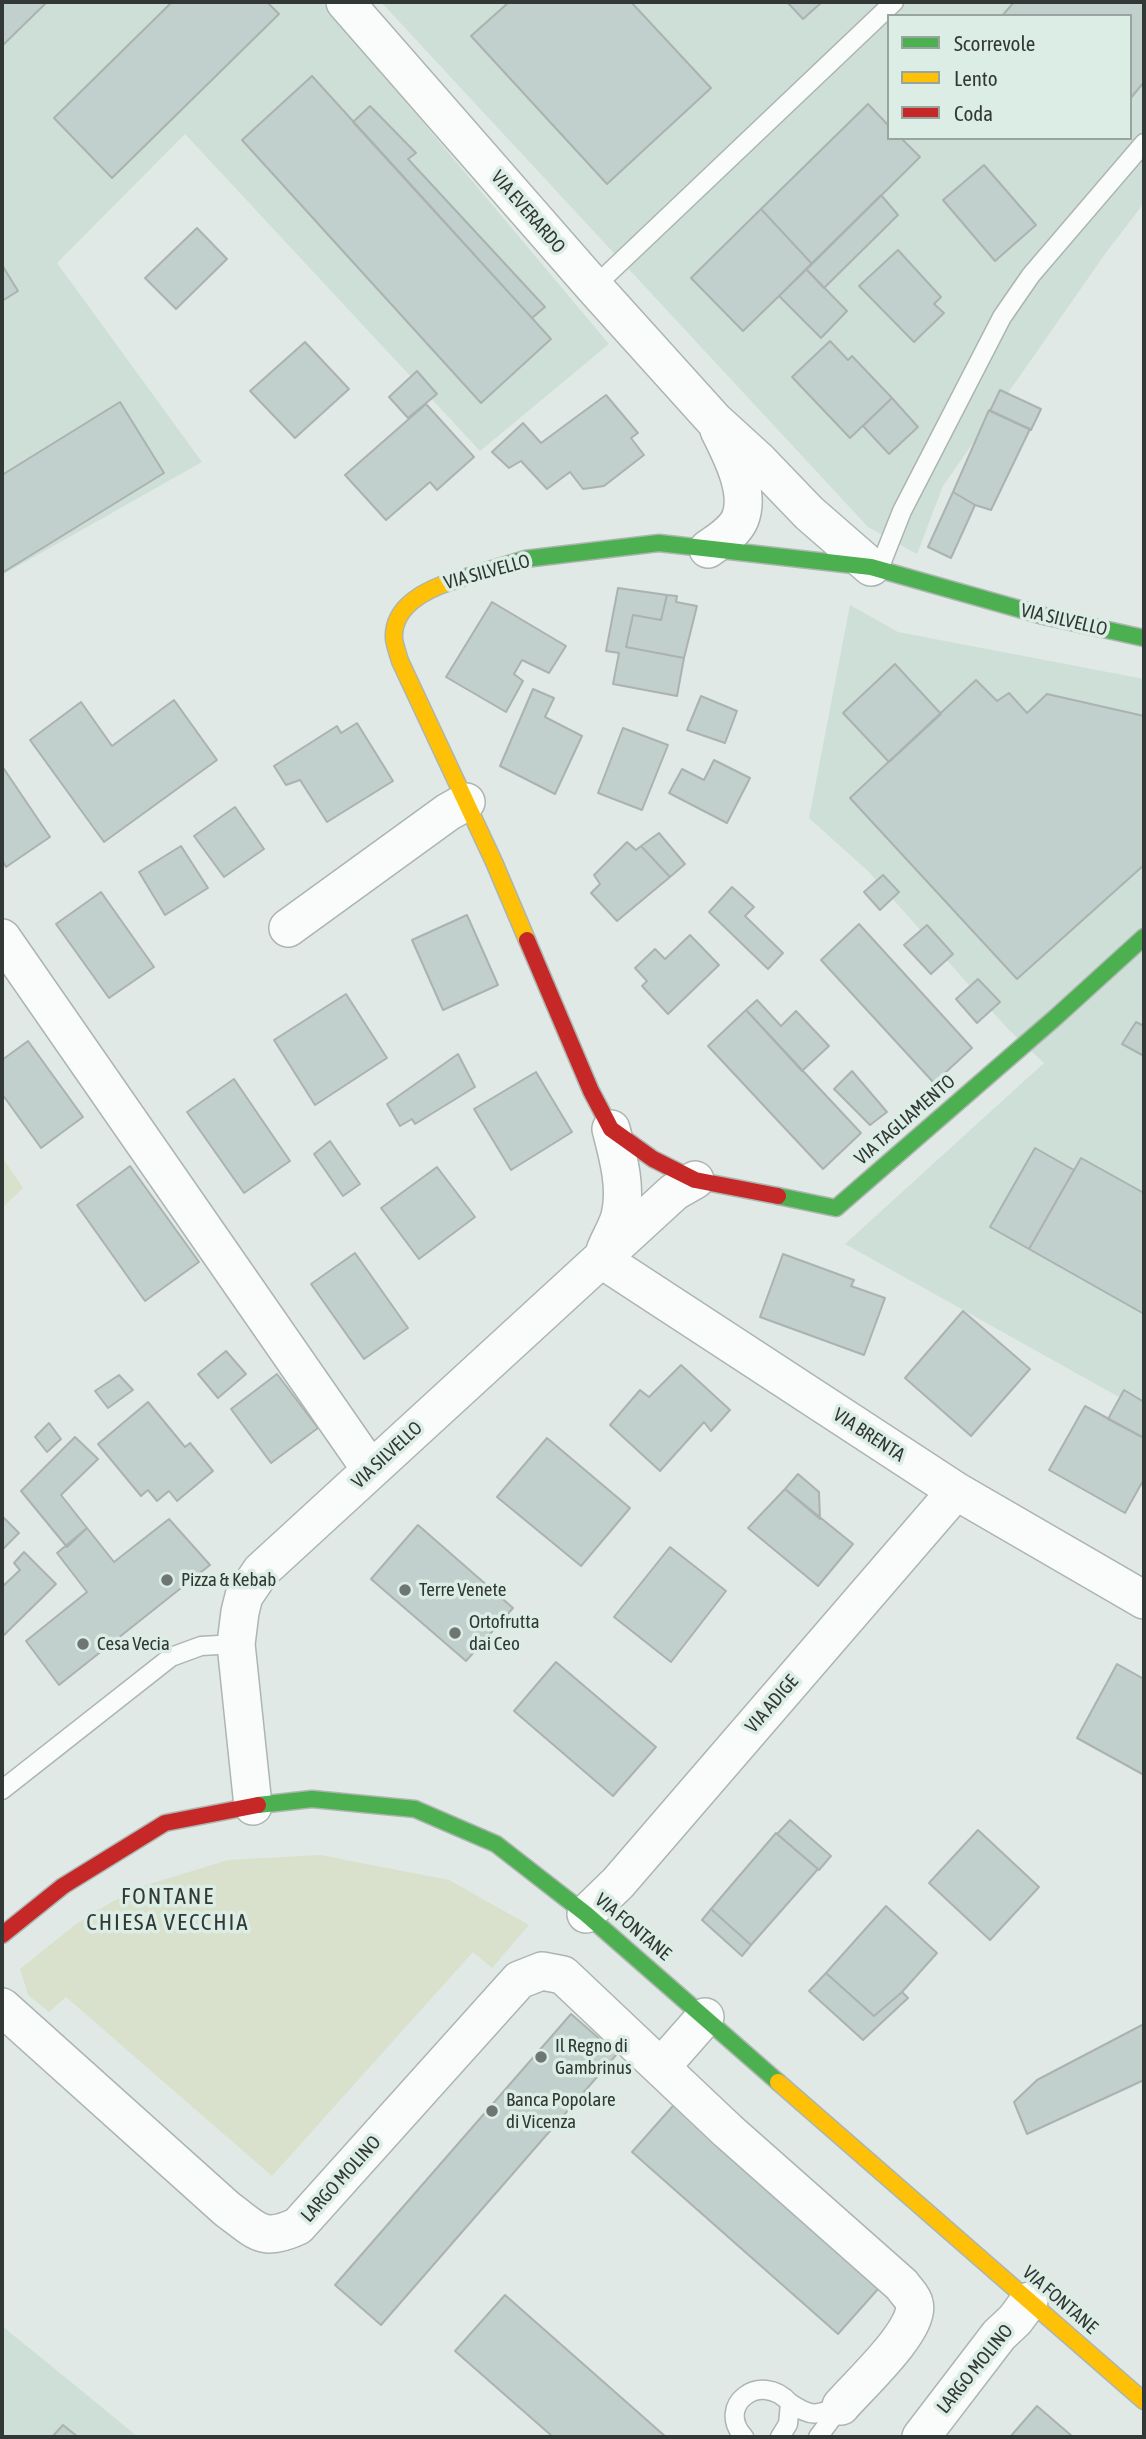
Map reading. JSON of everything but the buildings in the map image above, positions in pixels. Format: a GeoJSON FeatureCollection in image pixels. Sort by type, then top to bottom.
{"type":"FeatureCollection","features":[{"type":"Feature","properties":{"kind":"street","name":"VIA EVERARDO"},"geometry":{"type":"LineString","coordinates":[[345,2],[714,420],[759,461],[809,513],[875,568]]}},
{"type":"Feature","properties":{"kind":"street","name":"VIA EVERARDO"},"geometry":{"type":"LineString","coordinates":[[708,549],[729,534],[740,519],[743,500],[736,465],[714,420]]}},
{"type":"Feature","properties":{"kind":"street","name":"VIA SILVELLO"},"geometry":{"type":"LineString","coordinates":[[653,1158],[611,1129],[591,1091],[494,862],[400,661],[394,638],[398,619],[409,603],[433,587],[525,559],[659,543],[875,568],[1044,616],[1144,638]]}},
{"type":"Feature","properties":{"kind":"street"},"geometry":{"type":"LineString","coordinates":[[288,928],[448,812],[466,802]]}},
{"type":"Feature","properties":{"kind":"street","name":"VIA TAGLIAMENTO"},"geometry":{"type":"LineString","coordinates":[[653,1158],[695,1180],[836,1208],[1144,937]]}},
{"type":"Feature","properties":{"kind":"street"},"geometry":{"type":"LineString","coordinates":[[2,938],[371,1469]]}},
{"type":"Feature","properties":{"kind":"street"},"geometry":{"type":"LineString","coordinates":[[601,1259],[620,1216],[621,1203],[619,1161],[611,1129]]}},
{"type":"Feature","properties":{"kind":"street","name":"VIA SILVELLO"},"geometry":{"type":"LineString","coordinates":[[253,1806],[236,1644],[244,1596],[261,1572],[371,1469],[674,1192],[695,1180]]}},
{"type":"Feature","properties":{"kind":"street","name":"VIA BRENTA"},"geometry":{"type":"LineString","coordinates":[[601,1259],[956,1491],[1144,1600]]}},
{"type":"Feature","properties":{"kind":"street","name":"VIA ADIGE"},"geometry":{"type":"LineString","coordinates":[[586,1914],[618,1883],[956,1491]]}},
{"type":"Feature","properties":{"kind":"street","name":"VIA FONTANE"},"geometry":{"type":"LineString","coordinates":[[2,1936],[63,1886],[165,1823],[253,1806],[312,1799],[415,1809],[496,1844],[586,1914],[1144,2401]]}},
{"type":"Feature","properties":{"kind":"street","name":"LARGO MOLINO"},"geometry":{"type":"LineString","coordinates":[[2,2007],[227,2209],[262,2234],[279,2235],[299,2226],[520,1980],[542,1971],[564,1975],[728,2131],[902,2285],[915,2303],[914,2316],[905,2333],[841,2406]]}},
{"type":"Feature","properties":{"kind":"street"},"geometry":{"type":"LineString","coordinates":[[661,2067],[705,2017]]}},
{"type":"Feature","properties":{"kind":"street","name":"LARGO MOLINO"},"geometry":{"type":"LineString","coordinates":[[921,2437],[999,2335],[1029,2301]]}},
{"type":"Feature","properties":{"kind":"lane"},"geometry":{"type":"LineString","coordinates":[[594,287],[894,2]]}},
{"type":"Feature","properties":{"kind":"lane"},"geometry":{"type":"LineString","coordinates":[[875,568],[1002,317],[1031,275],[1144,143]]}},
{"type":"Feature","properties":{"kind":"lane"},"geometry":{"type":"LineString","coordinates":[[2,1790],[170,1657],[201,1646],[236,1644]]}},
{"type":"Feature","properties":{"kind":"lane"},"geometry":{"type":"LineString","coordinates":[[744,2437],[735,2419],[740,2400],[746,2394],[764,2389],[783,2395],[805,2413],[818,2415],[841,2406]]}},
{"type":"Feature","properties":{"kind":"lane"},"geometry":{"type":"LineString","coordinates":[[779,2437],[788,2424],[790,2403]]}},
{"type":"Feature","properties":{"kind":"lane"},"geometry":{"type":"LineString","coordinates":[[818,2437],[841,2406]]}},
{"type":"Feature","properties":{"kind":"shaded area"},"geometry":{"type":"Polygon","coordinates":[[[2,2],[322,2],[609,344],[480,451],[185,134],[57,263],[202,462],[2,575],[2,2]]]}},
{"type":"Feature","properties":{"kind":"shaded area"},"geometry":{"type":"Polygon","coordinates":[[[381,2],[1144,2],[1144,203],[1105,254],[943,486],[917,554],[868,527],[381,2]]]}},
{"type":"Feature","properties":{"kind":"shaded area"},"geometry":{"type":"Polygon","coordinates":[[[850,605],[898,632],[1144,679],[1144,1411],[845,1244],[1044,1063],[1007,1028],[868,871],[809,818],[850,605]]]}},
{"type":"Feature","properties":{"kind":"shaded area"},"geometry":{"type":"Polygon","coordinates":[[[2,2326],[60,2373],[138,2437],[2,2437],[2,2326]]]}},
{"type":"Feature","properties":{"kind":"green space"},"geometry":{"type":"Polygon","coordinates":[[[2,1157],[23,1188],[2,1208],[2,1157]]]}},
{"type":"Feature","properties":{"kind":"green space"},"geometry":{"type":"Polygon","coordinates":[[[320,1855],[449,1880],[529,1925],[492,1968],[473,1952],[272,2176],[66,1997],[49,2012],[28,1995],[20,1969],[76,1924],[143,1886],[228,1860],[320,1855]]]}},
{"type":"Feature","properties":{"kind":"traffic: fast"},"geometry":{"type":"LineString","coordinates":[[453,581],[525,559],[659,543],[871,567],[1044,616],[1144,638]]}},
{"type":"Feature","properties":{"kind":"traffic: fast"},"geometry":{"type":"LineString","coordinates":[[778,1196],[836,1208],[1144,937]]}},
{"type":"Feature","properties":{"kind":"traffic: fast"},"geometry":{"type":"LineString","coordinates":[[258,1805],[312,1799],[415,1809],[496,1844],[586,1914],[778,2082]]}},
{"type":"Feature","properties":{"kind":"traffic: slow"},"geometry":{"type":"LineString","coordinates":[[453,581],[422,594],[405,608],[395,627],[394,642],[400,661],[494,862],[527,940]]}},
{"type":"Feature","properties":{"kind":"traffic: slow"},"geometry":{"type":"LineString","coordinates":[[778,2082],[1144,2401]]}},
{"type":"Feature","properties":{"kind":"traffic: jam"},"geometry":{"type":"LineString","coordinates":[[527,940],[591,1091],[611,1129],[653,1159],[695,1180],[778,1196]]}},
{"type":"Feature","properties":{"kind":"traffic: jam"},"geometry":{"type":"LineString","coordinates":[[2,1935],[63,1886],[165,1823],[258,1805]]}},
{"type":"Feature","properties":{"kind":"place","name":"Pizza & Kebab"},"geometry":{"type":"Point","coordinates":[167,1580]}},
{"type":"Feature","properties":{"kind":"place","name":"Terre Venete"},"geometry":{"type":"Point","coordinates":[405,1590]}},
{"type":"Feature","properties":{"kind":"place","name":"Ortofrutta dai Ceo"},"geometry":{"type":"Point","coordinates":[455,1633]}},
{"type":"Feature","properties":{"kind":"place","name":"Cesa Vecia"},"geometry":{"type":"Point","coordinates":[83,1644]}},
{"type":"Feature","properties":{"kind":"place","name":"Il Regno di Gambrinus"},"geometry":{"type":"Point","coordinates":[541,2057]}},
{"type":"Feature","properties":{"kind":"place","name":"Banca Popolare di Vicenza"},"geometry":{"type":"Point","coordinates":[492,2111]}},
{"type":"Feature","properties":{"kind":"district","name":"FONTANE CHIESA VECCHIA"},"geometry":{"type":"Point","coordinates":[168,1910]}}]}
